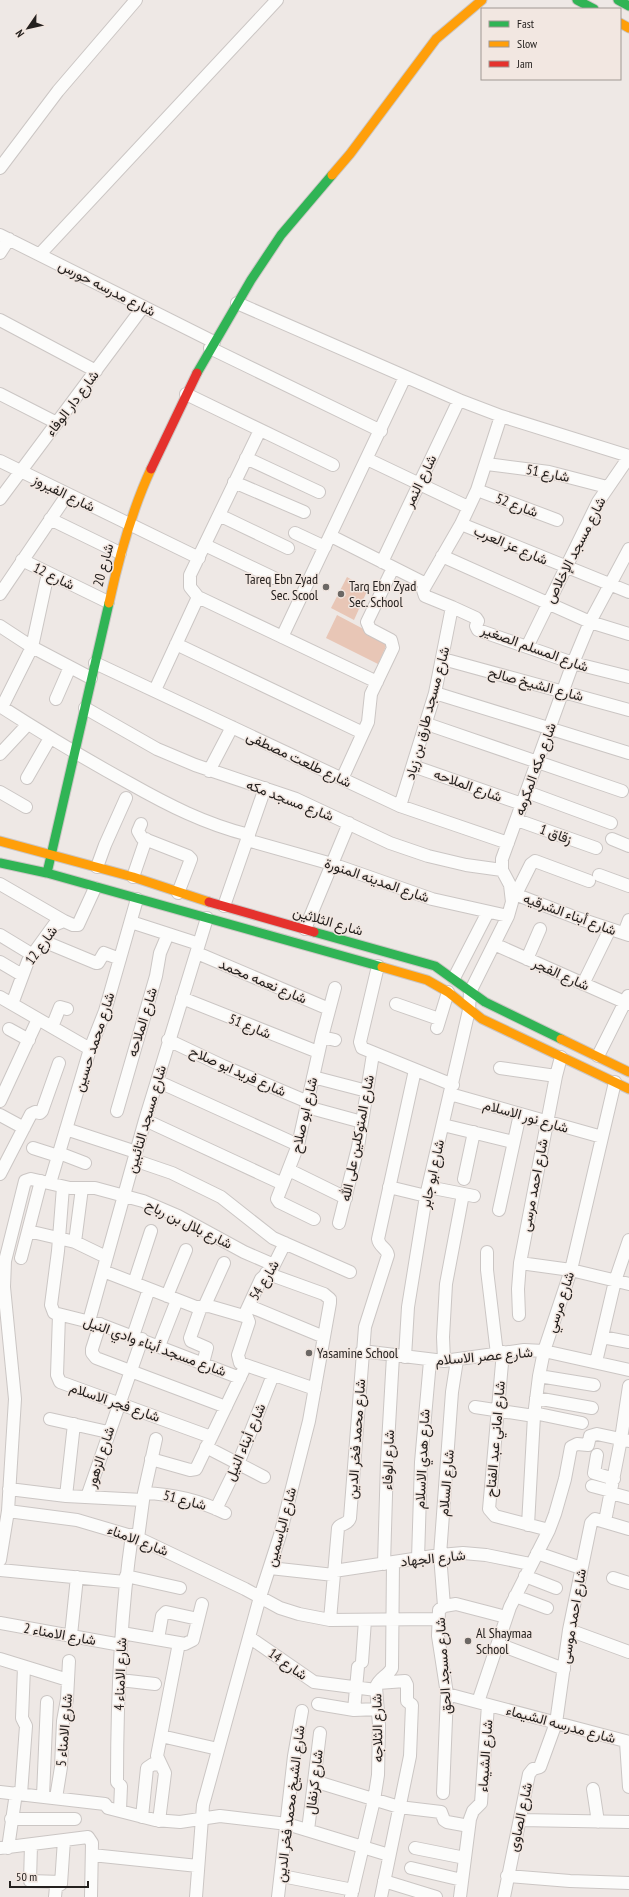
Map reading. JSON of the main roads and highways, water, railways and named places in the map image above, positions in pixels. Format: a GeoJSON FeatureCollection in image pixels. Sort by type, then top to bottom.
{"type":"FeatureCollection","features":[{"type":"Feature","properties":{"kind":"place","name":"Tareq Ebn Zyad Sec. Scool"},"geometry":{"type":"Point","coordinates":[326,587]}},
{"type":"Feature","properties":{"kind":"place","name":"Tarq Ebn Zyad Sec. School"},"geometry":{"type":"Point","coordinates":[341,594]}},
{"type":"Feature","properties":{"kind":"place","name":"Yasamine School"},"geometry":{"type":"Point","coordinates":[309,1353]}},
{"type":"Feature","properties":{"kind":"place","name":"Al Shaymaa School"},"geometry":{"type":"Point","coordinates":[468,1641]}}]}
